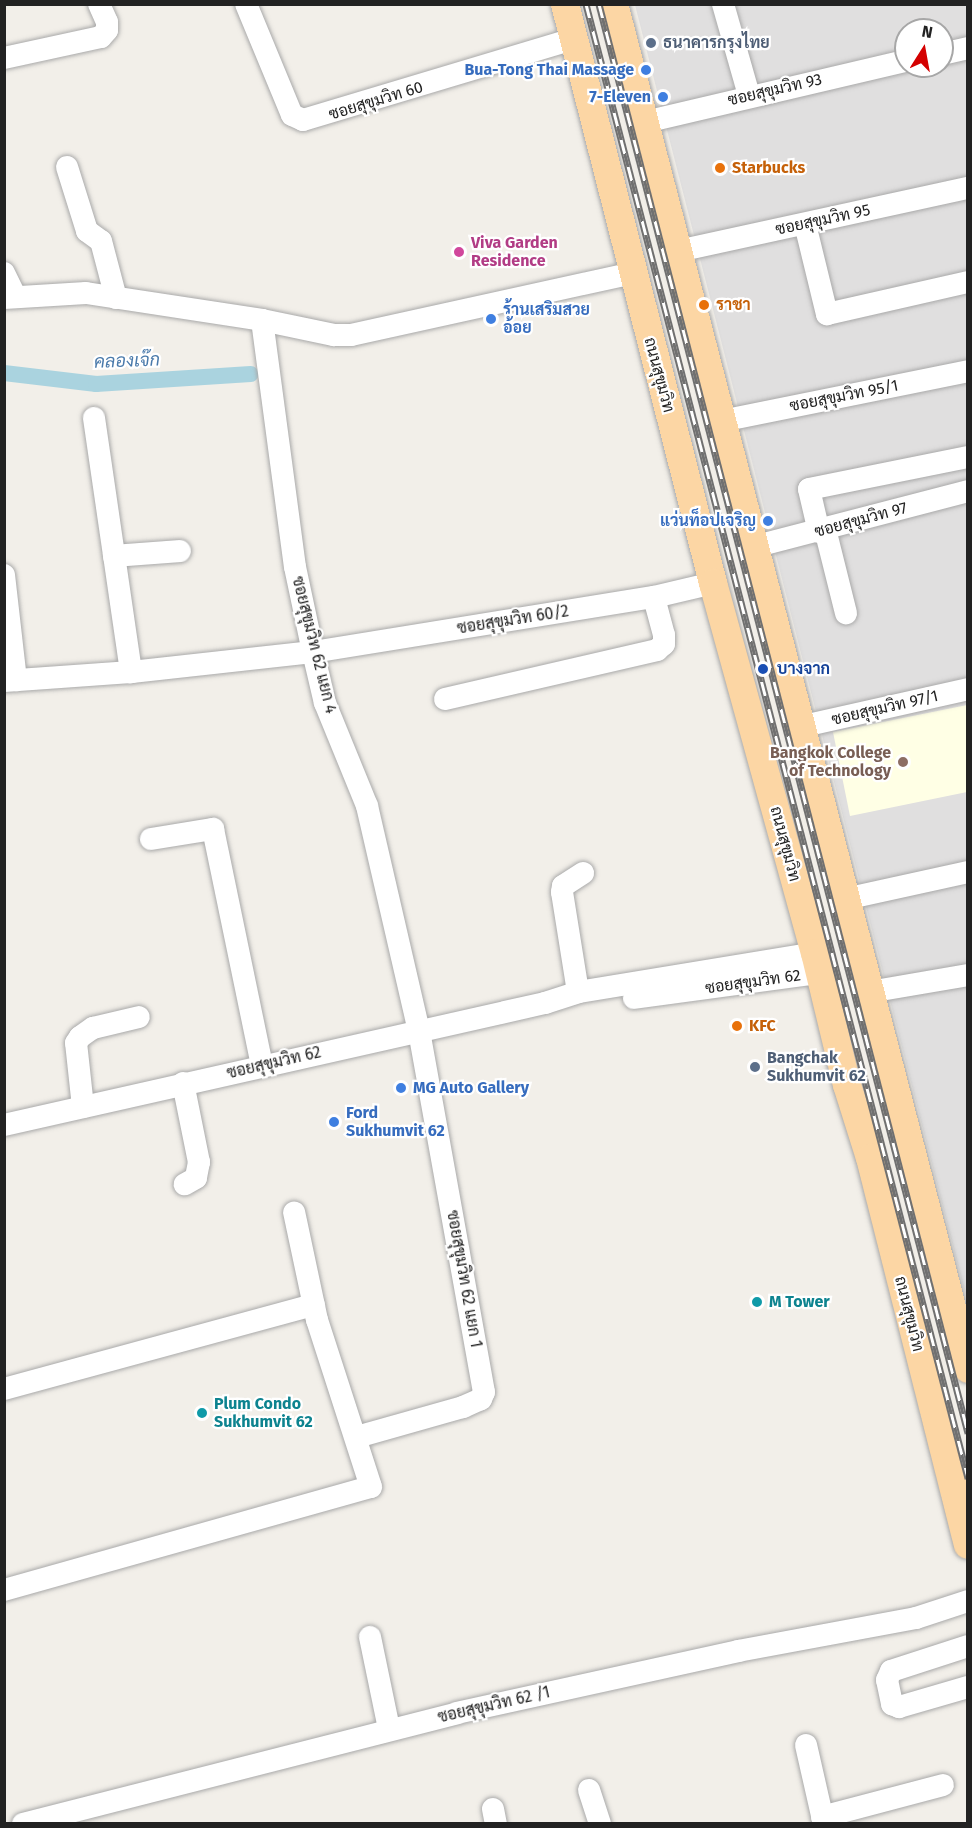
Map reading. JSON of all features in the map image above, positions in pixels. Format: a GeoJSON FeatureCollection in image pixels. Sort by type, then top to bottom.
{"type":"FeatureCollection","features":[{"type":"Feature","properties":{"kind":"main road","name":"ถนนสุขุมวิท"},"geometry":{"type":"LineString","coordinates":[[565,4],[713,583],[817,963],[968,1545]]}},
{"type":"Feature","properties":{"kind":"main road"},"geometry":{"type":"LineString","coordinates":[[614,4],[753,547],[803,726],[859,955],[968,1370]]}},
{"type":"Feature","properties":{"kind":"main road"},"geometry":{"type":"LineString","coordinates":[[817,963],[859,955]]}},
{"type":"Feature","properties":{"kind":"street"},"geometry":{"type":"LineString","coordinates":[[4,58],[101,37],[107,30],[107,22],[99,4]]}},
{"type":"Feature","properties":{"kind":"street","name":"ซอยสุขุมวิท 60"},"geometry":{"type":"LineString","coordinates":[[246,4],[292,116],[303,120],[314,120],[573,39]]}},
{"type":"Feature","properties":{"kind":"street"},"geometry":{"type":"LineString","coordinates":[[723,4],[749,95]]}},
{"type":"Feature","properties":{"kind":"street","name":"ซอยสุขุมวิท 93"},"geometry":{"type":"LineString","coordinates":[[645,122],[749,95],[894,65]]}},
{"type":"Feature","properties":{"kind":"street"},"geometry":{"type":"LineString","coordinates":[[67,167],[87,231],[101,241],[116,298]]}},
{"type":"Feature","properties":{"kind":"street","name":"ซอยสุขุมวิท 95"},"geometry":{"type":"LineString","coordinates":[[678,251],[968,188]]}},
{"type":"Feature","properties":{"kind":"street"},"geometry":{"type":"LineString","coordinates":[[805,224],[827,314],[968,282]]}},
{"type":"Feature","properties":{"kind":"street"},"geometry":{"type":"LineString","coordinates":[[4,273],[10,297],[86,293],[262,320],[334,335],[351,335],[633,273]]}},
{"type":"Feature","properties":{"kind":"street","name":"ซอยสุขุมวิท 62 แยก 4"},"geometry":{"type":"LineString","coordinates":[[262,320],[296,567],[313,652],[325,703],[367,806],[419,1031]]}},
{"type":"Feature","properties":{"kind":"street","name":"ซอยสุขุมวิท 95/1"},"geometry":{"type":"LineString","coordinates":[[721,421],[968,371]]}},
{"type":"Feature","properties":{"kind":"street"},"geometry":{"type":"LineString","coordinates":[[94,418],[131,672]]}},
{"type":"Feature","properties":{"kind":"street"},"geometry":{"type":"LineString","coordinates":[[846,613],[809,489],[968,457]]}},
{"type":"Feature","properties":{"kind":"street","name":"ซอยสุขุมวิท 97"},"geometry":{"type":"LineString","coordinates":[[753,547],[822,531],[968,491]]}},
{"type":"Feature","properties":{"kind":"street"},"geometry":{"type":"LineString","coordinates":[[114,555],[180,551]]}},
{"type":"Feature","properties":{"kind":"street"},"geometry":{"type":"LineString","coordinates":[[4,575],[10,680]]}},
{"type":"Feature","properties":{"kind":"street","name":"ซอยสุขุมวิท 60/2"},"geometry":{"type":"LineString","coordinates":[[10,680],[131,672],[313,652],[654,597],[713,583]]}},
{"type":"Feature","properties":{"kind":"street"},"geometry":{"type":"LineString","coordinates":[[445,699],[657,650],[664,644],[664,634],[654,597]]}},
{"type":"Feature","properties":{"kind":"street","name":"ซอยสุขุมวิท 97/1"},"geometry":{"type":"LineString","coordinates":[[803,726],[968,689]]}},
{"type":"Feature","properties":{"kind":"street"},"geometry":{"type":"LineString","coordinates":[[151,839],[213,829],[247,993],[255,1066]]}},
{"type":"Feature","properties":{"kind":"street"},"geometry":{"type":"LineString","coordinates":[[845,898],[968,872]]}},
{"type":"Feature","properties":{"kind":"street"},"geometry":{"type":"LineString","coordinates":[[578,992],[562,892],[563,886],[583,873]]}},
{"type":"Feature","properties":{"kind":"street","name":"ซอยสุขุมวิท 62"},"geometry":{"type":"LineString","coordinates":[[4,1125],[255,1066],[545,1003],[578,992],[817,963]]}},
{"type":"Feature","properties":{"kind":"street","name":"ซอยสุขุมวิท 62"},"geometry":{"type":"LineString","coordinates":[[545,1003],[579,1007],[817,963]]}},
{"type":"Feature","properties":{"kind":"street"},"geometry":{"type":"LineString","coordinates":[[869,992],[968,975]]}},
{"type":"Feature","properties":{"kind":"street"},"geometry":{"type":"LineString","coordinates":[[83,1107],[76,1043],[80,1037],[93,1028],[139,1017]]}},
{"type":"Feature","properties":{"kind":"street","name":"ซอยสุขุมวิท 62 แยก 1"},"geometry":{"type":"LineString","coordinates":[[357,1437],[463,1407],[481,1399],[484,1392],[419,1031]]}},
{"type":"Feature","properties":{"kind":"street"},"geometry":{"type":"LineString","coordinates":[[183,1083],[199,1162],[196,1178],[185,1184]]}},
{"type":"Feature","properties":{"kind":"street"},"geometry":{"type":"LineString","coordinates":[[4,1590],[368,1490],[371,1481],[314,1305],[294,1212]]}},
{"type":"Feature","properties":{"kind":"street"},"geometry":{"type":"LineString","coordinates":[[4,1389],[314,1305]]}},
{"type":"Feature","properties":{"kind":"street","name":"ซอยสุขุมวิท 62 /1"},"geometry":{"type":"LineString","coordinates":[[23,1824],[389,1729],[738,1651],[916,1618],[968,1601]]}},
{"type":"Feature","properties":{"kind":"street"},"geometry":{"type":"LineString","coordinates":[[370,1637],[389,1729]]}},
{"type":"Feature","properties":{"kind":"street"},"geometry":{"type":"LineString","coordinates":[[968,1646],[891,1671],[886,1680],[892,1704],[899,1707],[968,1687]]}},
{"type":"Feature","properties":{"kind":"street"},"geometry":{"type":"LineString","coordinates":[[806,1745],[823,1820],[943,1785]]}},
{"type":"Feature","properties":{"kind":"street"},"geometry":{"type":"LineString","coordinates":[[589,1790],[600,1824]]}},
{"type":"Feature","properties":{"kind":"shaded area"},"geometry":{"type":"Polygon","coordinates":[[[635,5],[967,5],[967,1301],[635,5]]]}},
{"type":"Feature","properties":{"kind":"shaded area","name":"Bangkok College of Technology"},"geometry":{"type":"Polygon","coordinates":[[[967,705],[967,792],[850,816],[833,732],[967,705]]]}},
{"type":"Feature","properties":{"kind":"waterway","name":"คลองเจ๊ก"},"geometry":{"type":"LineString","coordinates":[[4,373],[96,384],[251,374]]}},
{"type":"Feature","properties":{"kind":"railway"},"geometry":{"type":"LineString","coordinates":[[586,4],[968,1478]]}},
{"type":"Feature","properties":{"kind":"railway"},"geometry":{"type":"LineString","coordinates":[[599,4],[968,1433]]}},
{"type":"Feature","properties":{"kind":"place","name":"ธนาคารกรุงไทย"},"geometry":{"type":"Point","coordinates":[651,43]}},
{"type":"Feature","properties":{"kind":"place","name":"Bua-Tong Thai Massage"},"geometry":{"type":"Point","coordinates":[646,70]}},
{"type":"Feature","properties":{"kind":"place","name":"7-Eleven"},"geometry":{"type":"Point","coordinates":[663,97]}},
{"type":"Feature","properties":{"kind":"place","name":"Starbucks"},"geometry":{"type":"Point","coordinates":[720,168]}},
{"type":"Feature","properties":{"kind":"place","name":"Viva Garden Residence"},"geometry":{"type":"Point","coordinates":[459,252]}},
{"type":"Feature","properties":{"kind":"place","name":"ราชา"},"geometry":{"type":"Point","coordinates":[704,305]}},
{"type":"Feature","properties":{"kind":"place","name":"ร้านเสริมสวย อ้อย"},"geometry":{"type":"Point","coordinates":[491,319]}},
{"type":"Feature","properties":{"kind":"place","name":"แว่นท็อปเจริญ"},"geometry":{"type":"Point","coordinates":[768,521]}},
{"type":"Feature","properties":{"kind":"place","name":"บางจาก"},"geometry":{"type":"Point","coordinates":[763,669]}},
{"type":"Feature","properties":{"kind":"place","name":"Bangkok College of Technology"},"geometry":{"type":"Point","coordinates":[903,762]}},
{"type":"Feature","properties":{"kind":"place","name":"KFC"},"geometry":{"type":"Point","coordinates":[737,1026]}},
{"type":"Feature","properties":{"kind":"place","name":"Bangchak Sukhumvit 62"},"geometry":{"type":"Point","coordinates":[755,1067]}},
{"type":"Feature","properties":{"kind":"place","name":"MG Auto Gallery"},"geometry":{"type":"Point","coordinates":[401,1088]}},
{"type":"Feature","properties":{"kind":"place","name":"Ford Sukhumvit 62"},"geometry":{"type":"Point","coordinates":[334,1122]}},
{"type":"Feature","properties":{"kind":"place","name":"M Tower"},"geometry":{"type":"Point","coordinates":[757,1302]}},
{"type":"Feature","properties":{"kind":"place","name":"Plum Condo Sukhumvit 62"},"geometry":{"type":"Point","coordinates":[202,1413]}}]}
